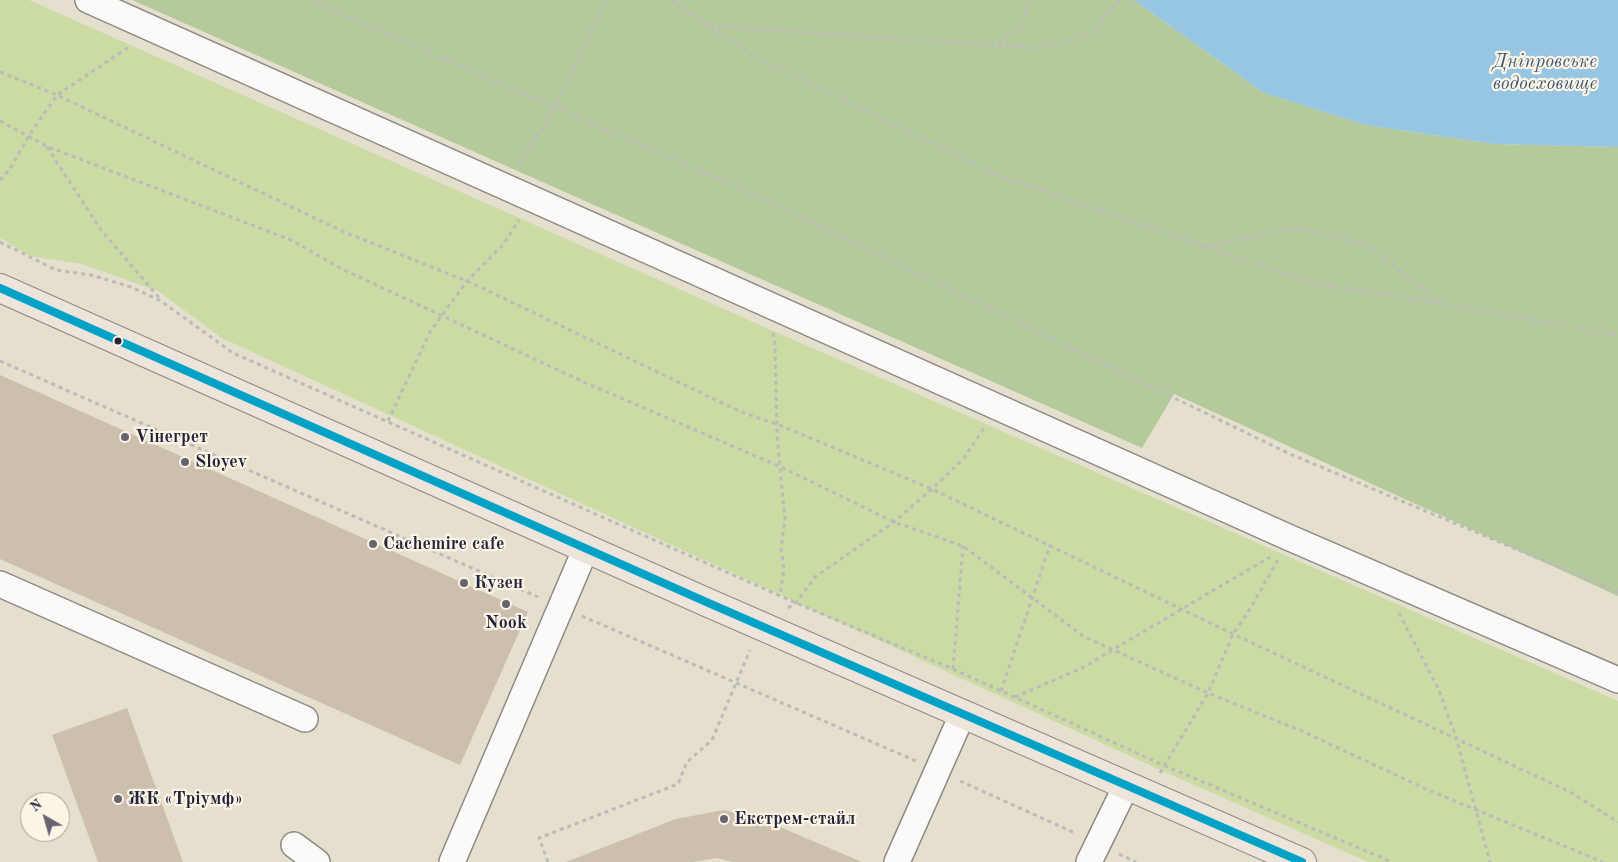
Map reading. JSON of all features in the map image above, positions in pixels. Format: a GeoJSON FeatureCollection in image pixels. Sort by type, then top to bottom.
{"type":"FeatureCollection","features":[{"type":"Feature","properties":{"kind":"main road"},"geometry":{"type":"LineString","coordinates":[[0,288],[963,713],[1291,860]]}},
{"type":"Feature","properties":{"kind":"street"},"geometry":{"type":"LineString","coordinates":[[88,0],[998,407],[1287,543],[1388,581],[1618,680]]}},
{"type":"Feature","properties":{"kind":"street"},"geometry":{"type":"LineString","coordinates":[[452,862],[586,548]]}},
{"type":"Feature","properties":{"kind":"street"},"geometry":{"type":"LineString","coordinates":[[0,584],[305,719]]}},
{"type":"Feature","properties":{"kind":"street"},"geometry":{"type":"LineString","coordinates":[[897,862],[963,713]]}},
{"type":"Feature","properties":{"kind":"street"},"geometry":{"type":"LineString","coordinates":[[1089,862],[1126,786]]}},
{"type":"Feature","properties":{"kind":"street"},"geometry":{"type":"LineString","coordinates":[[294,845],[317,862]]}},
{"type":"Feature","properties":{"kind":"path"},"geometry":{"type":"LineString","coordinates":[[311,0],[755,194],[1290,454],[1618,592]]}},
{"type":"Feature","properties":{"kind":"path"},"geometry":{"type":"LineString","coordinates":[[506,187],[556,107],[606,0]]}},
{"type":"Feature","properties":{"kind":"path"},"geometry":{"type":"LineString","coordinates":[[671,0],[756,57],[997,175],[1311,283],[1439,303],[1618,335]]}},
{"type":"Feature","properties":{"kind":"path"},"geometry":{"type":"LineString","coordinates":[[997,44],[1023,25],[1028,0]]}},
{"type":"Feature","properties":{"kind":"path"},"geometry":{"type":"LineString","coordinates":[[709,26],[1038,48],[1090,35],[1120,0]]}},
{"type":"Feature","properties":{"kind":"path"},"geometry":{"type":"LineString","coordinates":[[0,180],[10,169],[28,137],[57,96],[155,29]]}},
{"type":"Feature","properties":{"kind":"path"},"geometry":{"type":"LineString","coordinates":[[0,72],[57,96],[342,231],[466,282],[741,412],[776,424],[932,489],[1182,610],[1572,793],[1618,822]]}},
{"type":"Feature","properties":{"kind":"path"},"geometry":{"type":"LineString","coordinates":[[0,121],[46,146],[291,240],[342,269],[442,317],[781,467],[894,522],[963,546],[1083,636],[1208,693],[1304,732],[1428,790],[1602,862]]}},
{"type":"Feature","properties":{"kind":"path"},"geometry":{"type":"LineString","coordinates":[[46,146],[102,230],[161,301]]}},
{"type":"Feature","properties":{"kind":"path"},"geometry":{"type":"LineString","coordinates":[[388,421],[430,332],[466,282],[502,246],[532,199]]}},
{"type":"Feature","properties":{"kind":"path"},"geometry":{"type":"LineString","coordinates":[[1202,247],[1295,228],[1366,244],[1439,303]]}},
{"type":"Feature","properties":{"kind":"path"},"geometry":{"type":"LineString","coordinates":[[0,242],[56,270],[99,277],[131,287],[161,301],[233,353],[796,604],[953,669],[1163,764],[1392,862]]}},
{"type":"Feature","properties":{"kind":"path"},"geometry":{"type":"LineString","coordinates":[[766,303],[775,343],[776,424],[785,519],[781,549],[784,569],[780,596]]}},
{"type":"Feature","properties":{"kind":"path"},"geometry":{"type":"LineString","coordinates":[[0,361],[736,683]]}},
{"type":"Feature","properties":{"kind":"path"},"geometry":{"type":"LineString","coordinates":[[548,862],[539,838],[678,784],[687,762],[712,740],[760,625],[796,604],[815,577],[894,522],[932,489],[964,458],[998,407]]}},
{"type":"Feature","properties":{"kind":"path"},"geometry":{"type":"LineString","coordinates":[[1015,697],[1082,668],[1182,610],[1287,543]]}},
{"type":"Feature","properties":{"kind":"path"},"geometry":{"type":"LineString","coordinates":[[1150,797],[1163,764],[1208,693],[1233,634],[1247,614],[1287,543]]}},
{"type":"Feature","properties":{"kind":"path"},"geometry":{"type":"LineString","coordinates":[[1002,691],[1034,599],[1050,545]]}},
{"type":"Feature","properties":{"kind":"path"},"geometry":{"type":"LineString","coordinates":[[953,669],[963,546]]}},
{"type":"Feature","properties":{"kind":"path"},"geometry":{"type":"LineString","coordinates":[[1388,581],[1400,618],[1438,688],[1456,737],[1490,862]]}},
{"type":"Feature","properties":{"kind":"green space"},"geometry":{"type":"Polygon","coordinates":[[[0,0],[29,0],[762,326],[1618,701],[1618,862],[1368,862],[1154,767],[222,338],[158,291],[82,264],[30,256],[0,238],[0,0]]]}},
{"type":"Feature","properties":{"kind":"green space"},"geometry":{"type":"Polygon","coordinates":[[[132,0],[1134,0],[1264,93],[1366,125],[1494,144],[1618,147],[1618,596],[1174,394],[1142,448],[132,0]]]}},
{"type":"Feature","properties":{"kind":"water","name":"Дніпровське водосховище"},"geometry":{"type":"Polygon","coordinates":[[[1134,0],[1618,0],[1618,147],[1494,144],[1366,125],[1264,93],[1134,0]]]}},
{"type":"Feature","properties":{"kind":"building"},"geometry":{"type":"Polygon","coordinates":[[[0,375],[528,612],[460,765],[0,559],[0,375]]]}},
{"type":"Feature","properties":{"kind":"building","name":"ЖК «Тріумф»"},"geometry":{"type":"Polygon","coordinates":[[[127,708],[183,862],[98,862],[52,735],[127,708]]]}},
{"type":"Feature","properties":{"kind":"building"},"geometry":{"type":"Polygon","coordinates":[[[724,810],[766,821],[862,862],[733,862],[717,858],[692,862],[566,862],[676,819],[724,810]]]}},
{"type":"Feature","properties":{"kind":"transit line"},"geometry":{"type":"LineString","coordinates":[[0,288],[704,601],[1302,862]]}},
{"type":"Feature","properties":{"kind":"place","name":"Vінегрет"},"geometry":{"type":"Point","coordinates":[125,437]}},
{"type":"Feature","properties":{"kind":"place","name":"Sloyev"},"geometry":{"type":"Point","coordinates":[185,462]}},
{"type":"Feature","properties":{"kind":"place","name":"Cachemire cafe"},"geometry":{"type":"Point","coordinates":[373,544]}},
{"type":"Feature","properties":{"kind":"place","name":"Кузен"},"geometry":{"type":"Point","coordinates":[464,583]}},
{"type":"Feature","properties":{"kind":"place","name":"Nook"},"geometry":{"type":"Point","coordinates":[506,604]}},
{"type":"Feature","properties":{"kind":"place","name":"ЖК «Тріумф»"},"geometry":{"type":"Point","coordinates":[118,799]}},
{"type":"Feature","properties":{"kind":"place","name":"Екстрем-стайл"},"geometry":{"type":"Point","coordinates":[724,819]}}]}
